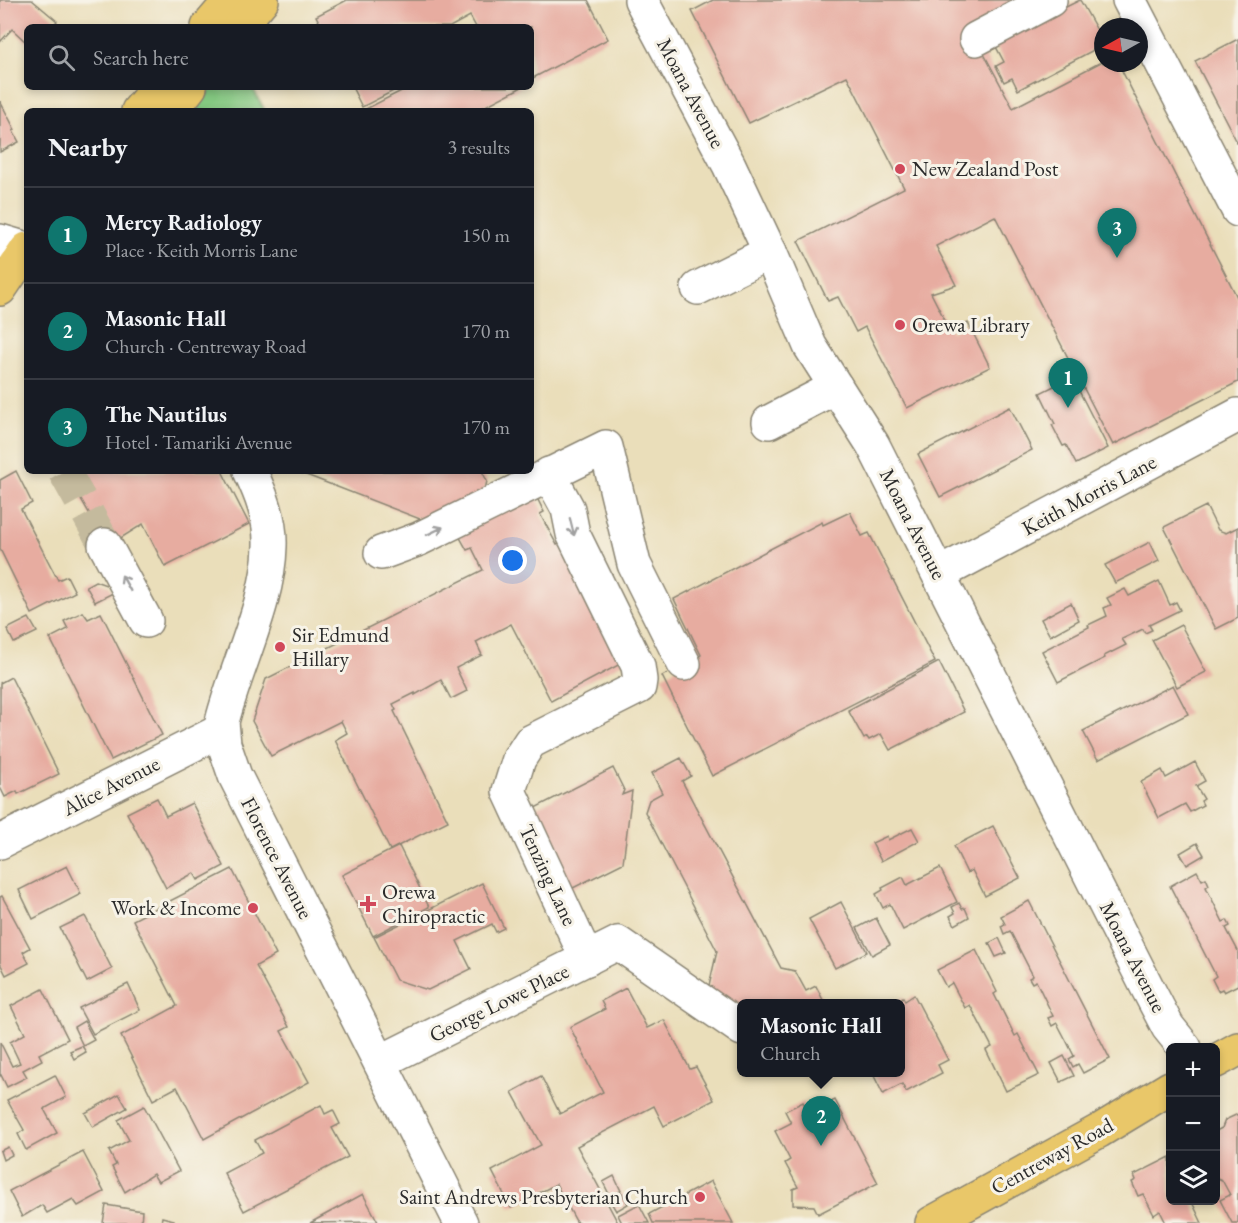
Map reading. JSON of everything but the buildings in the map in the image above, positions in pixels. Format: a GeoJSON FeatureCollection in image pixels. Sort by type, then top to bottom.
{"type":"FeatureCollection","features":[{"type":"Feature","properties":{"kind":"main road"},"geometry":{"type":"LineString","coordinates":[[211,24],[231,0]]}},
{"type":"Feature","properties":{"kind":"main road"},"geometry":{"type":"LineString","coordinates":[[242,24],[262,0]]}},
{"type":"Feature","properties":{"kind":"main road"},"geometry":{"type":"LineString","coordinates":[[140,108],[156,90]]}},
{"type":"Feature","properties":{"kind":"main road"},"geometry":{"type":"LineString","coordinates":[[173,108],[188,90]]}},
{"type":"Feature","properties":{"kind":"main road"},"geometry":{"type":"LineString","coordinates":[[0,289],[24,253]]}},
{"type":"Feature","properties":{"kind":"main road"},"geometry":{"type":"LineString","coordinates":[[0,297],[24,280]]}},
{"type":"Feature","properties":{"kind":"main road"},"geometry":{"type":"LineString","coordinates":[[1220,1058],[1238,1049]]}},
{"type":"Feature","properties":{"kind":"main road","name":"Centreway Road"},"geometry":{"type":"LineString","coordinates":[[932,1223],[1099,1131],[1166,1090]]}},
{"type":"Feature","properties":{"kind":"street","name":"Moana Avenue"},"geometry":{"type":"LineString","coordinates":[[641,0],[729,165],[770,252],[810,346],[873,445],[1147,987],[1168,1027],[1182,1043]]}},
{"type":"Feature","properties":{"kind":"street"},"geometry":{"type":"LineString","coordinates":[[976,39],[1050,0]]}},
{"type":"Feature","properties":{"kind":"street"},"geometry":{"type":"LineString","coordinates":[[1129,0],[1238,210]]}},
{"type":"Feature","properties":{"kind":"street"},"geometry":{"type":"LineString","coordinates":[[0,242],[24,248]]}},
{"type":"Feature","properties":{"kind":"street"},"geometry":{"type":"LineString","coordinates":[[698,288],[770,252]]}},
{"type":"Feature","properties":{"kind":"street"},"geometry":{"type":"LineString","coordinates":[[769,422],[836,387]]}},
{"type":"Feature","properties":{"kind":"street","name":"Keith Morris Lane"},"geometry":{"type":"LineString","coordinates":[[939,574],[1238,415]]}},
{"type":"Feature","properties":{"kind":"street"},"geometry":{"type":"LineString","coordinates":[[381,553],[419,539],[606,447],[634,564],[684,664]]}},
{"type":"Feature","properties":{"kind":"street","name":"Florence Avenue"},"geometry":{"type":"LineString","coordinates":[[251,474],[266,511],[270,546],[265,584],[226,708],[222,730],[227,757],[461,1223]]}},
{"type":"Feature","properties":{"kind":"street","name":"Tenzing Lane"},"geometry":{"type":"LineString","coordinates":[[549,474],[568,509],[573,534],[638,666],[640,680],[639,687],[530,742],[519,759],[509,791],[587,959]]}},
{"type":"Feature","properties":{"kind":"street"},"geometry":{"type":"LineString","coordinates":[[105,545],[146,621]]}},
{"type":"Feature","properties":{"kind":"street","name":"Alice Avenue"},"geometry":{"type":"LineString","coordinates":[[0,842],[222,730]]}},
{"type":"Feature","properties":{"kind":"street","name":"George Lowe Place"},"geometry":{"type":"LineString","coordinates":[[380,1062],[618,943],[737,1026]]}},
{"type":"Feature","properties":{"kind":"green space"},"geometry":{"type":"Polygon","coordinates":[[[210,90],[254,90],[263,108],[195,108],[210,90]]]}},
{"type":"Feature","properties":{"kind":"tunnel"},"geometry":{"type":"LineString","coordinates":[[66,474],[105,545]]}},
{"type":"Feature","properties":{"kind":"place","name":"New Zealand Post"},"geometry":{"type":"Point","coordinates":[900,169]}},
{"type":"Feature","properties":{"kind":"place","name":"The Nautilus"},"geometry":{"type":"Point","coordinates":[1117,258]}},
{"type":"Feature","properties":{"kind":"place","name":"Orewa Library"},"geometry":{"type":"Point","coordinates":[900,325]}},
{"type":"Feature","properties":{"kind":"place","name":"Mercy Radiology"},"geometry":{"type":"Point","coordinates":[1068,408]}},
{"type":"Feature","properties":{"kind":"place","name":"Sir Edmund Hillary"},"geometry":{"type":"Point","coordinates":[280,647]}},
{"type":"Feature","properties":{"kind":"place","name":"Orewa Chiropractic"},"geometry":{"type":"Point","coordinates":[368,904]}},
{"type":"Feature","properties":{"kind":"place","name":"Work & Income"},"geometry":{"type":"Point","coordinates":[253,908]}},
{"type":"Feature","properties":{"kind":"place","name":"Masonic Hall"},"geometry":{"type":"Point","coordinates":[821,1146]}},
{"type":"Feature","properties":{"kind":"place","name":"Saint Andrews Presbyterian Church"},"geometry":{"type":"Point","coordinates":[700,1197]}}]}
